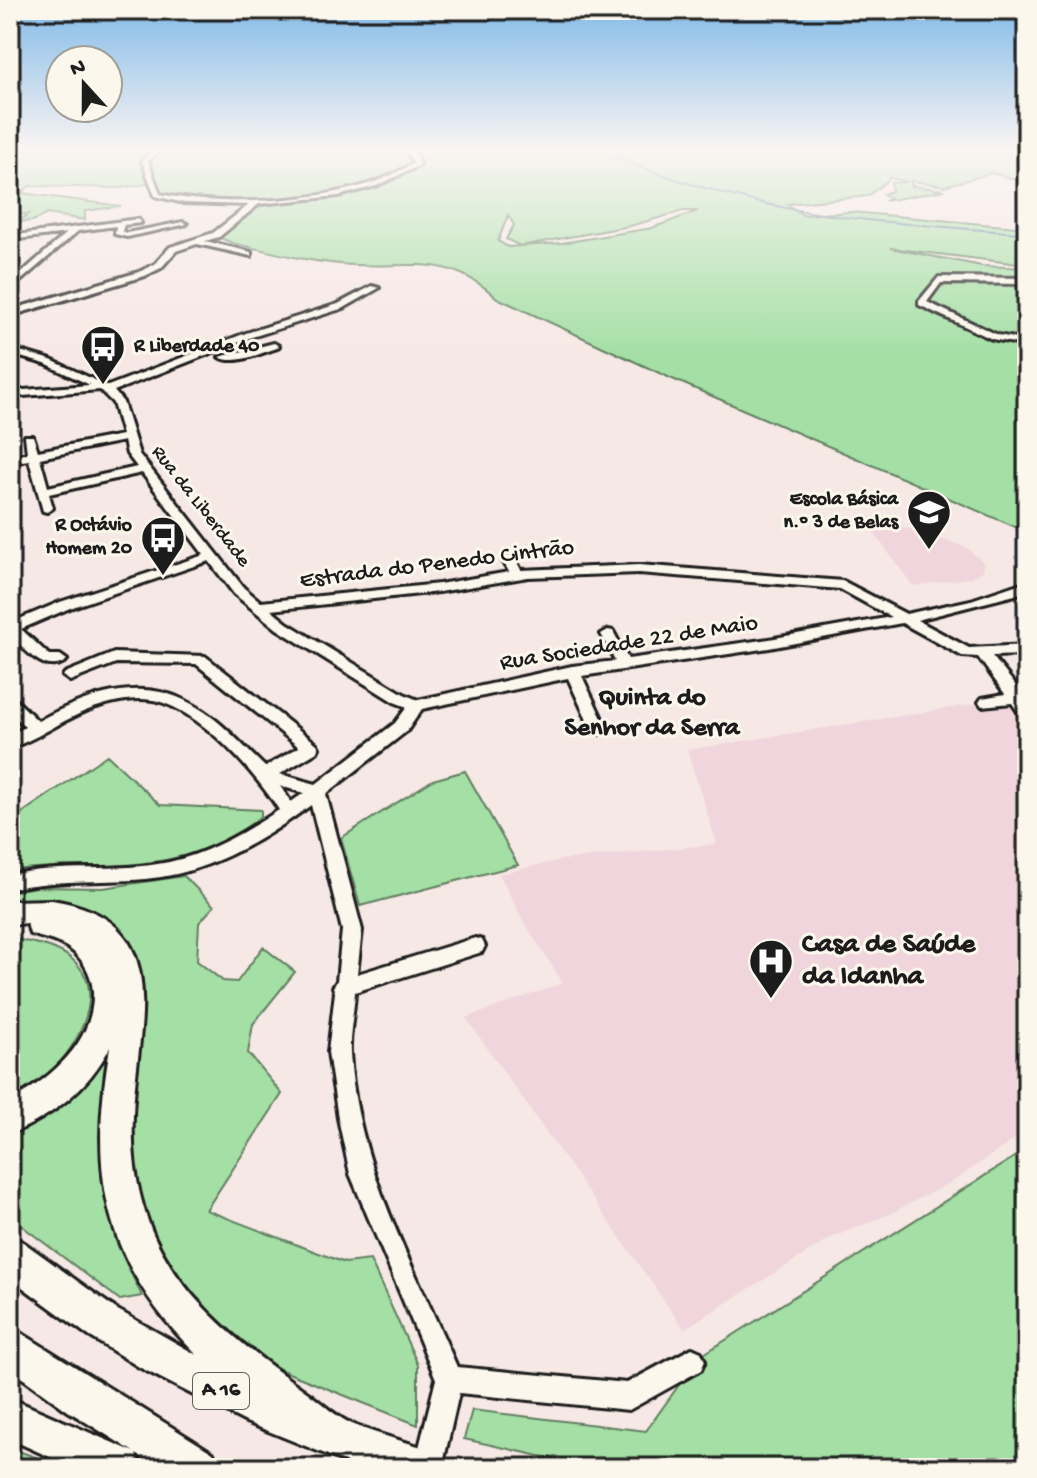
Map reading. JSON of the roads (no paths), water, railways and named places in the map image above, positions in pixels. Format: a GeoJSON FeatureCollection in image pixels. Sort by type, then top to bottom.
{"type":"FeatureCollection","features":[{"type":"Feature","properties":{"kind":"highway"},"geometry":{"type":"LineString","coordinates":[[10,913],[44,911],[76,917],[103,932],[120,954],[130,1001],[116,1143],[123,1200],[139,1243],[164,1294],[197,1332],[333,1436]]}},
{"type":"Feature","properties":{"kind":"highway"},"geometry":{"type":"LineString","coordinates":[[10,926],[53,927],[84,941],[93,949],[106,972],[109,1003],[98,1039],[77,1068],[44,1099],[10,1118]]}},
{"type":"Feature","properties":{"kind":"highway","name":"A 16"},"geometry":{"type":"LineString","coordinates":[[10,1255],[66,1297],[229,1395],[420,1467]]}},
{"type":"Feature","properties":{"kind":"highway"},"geometry":{"type":"LineString","coordinates":[[10,1345],[82,1397],[198,1468]]}},
{"type":"Feature","properties":{"kind":"highway"},"geometry":{"type":"LineString","coordinates":[[10,1418],[121,1468]]}},
{"type":"Feature","properties":{"kind":"street"},"geometry":{"type":"LineString","coordinates":[[10,313],[142,274],[158,266],[166,253],[216,235],[237,218]]}},
{"type":"Feature","properties":{"kind":"street"},"geometry":{"type":"LineString","coordinates":[[10,238],[138,221]]}},
{"type":"Feature","properties":{"kind":"street"},"geometry":{"type":"LineString","coordinates":[[121,223],[118,232],[127,235],[183,222],[183,246]]}},
{"type":"Feature","properties":{"kind":"street"},"geometry":{"type":"LineString","coordinates":[[10,287],[76,229]]}},
{"type":"Feature","properties":{"kind":"street"},"geometry":{"type":"LineString","coordinates":[[199,241],[248,254]]}},
{"type":"Feature","properties":{"kind":"street"},"geometry":{"type":"LineString","coordinates":[[1027,281],[944,279],[936,283],[922,303],[995,337],[1022,342],[1027,349]]}},
{"type":"Feature","properties":{"kind":"street"},"geometry":{"type":"LineString","coordinates":[[10,394],[105,389],[341,306],[375,288]]}},
{"type":"Feature","properties":{"kind":"street"},"geometry":{"type":"LineString","coordinates":[[186,361],[238,357],[274,346]]}},
{"type":"Feature","properties":{"kind":"street"},"geometry":{"type":"LineString","coordinates":[[212,350],[224,357]]}},
{"type":"Feature","properties":{"kind":"street"},"geometry":{"type":"LineString","coordinates":[[10,351],[48,362],[105,389]]}},
{"type":"Feature","properties":{"kind":"street","name":"Rua da Liberdade"},"geometry":{"type":"LineString","coordinates":[[105,389],[118,402],[128,437],[143,469],[239,591],[257,607]]}},
{"type":"Feature","properties":{"kind":"street"},"geometry":{"type":"LineString","coordinates":[[10,460],[128,437]]}},
{"type":"Feature","properties":{"kind":"street"},"geometry":{"type":"LineString","coordinates":[[29,438],[47,508]]}},
{"type":"Feature","properties":{"kind":"street"},"geometry":{"type":"LineString","coordinates":[[43,492],[143,469]]}},
{"type":"Feature","properties":{"kind":"street"},"geometry":{"type":"LineString","coordinates":[[60,660],[45,660],[11,628],[78,601],[213,556]]}},
{"type":"Feature","properties":{"kind":"street"},"geometry":{"type":"LineString","coordinates":[[509,559],[517,575]]}},
{"type":"Feature","properties":{"kind":"street","name":"Estrada do Penedo Cintrão"},"geometry":{"type":"LineString","coordinates":[[257,607],[439,588],[517,575],[639,569],[843,585],[901,619]]}},
{"type":"Feature","properties":{"kind":"street","name":"Rua Sociedade 22 de Maio"},"geometry":{"type":"LineString","coordinates":[[417,705],[572,671],[764,646],[975,603],[1027,585]]}},
{"type":"Feature","properties":{"kind":"street"},"geometry":{"type":"LineString","coordinates":[[10,882],[68,872],[144,872],[191,864],[226,851],[401,727],[417,705],[399,698],[257,607]]}},
{"type":"Feature","properties":{"kind":"street"},"geometry":{"type":"LineString","coordinates":[[901,619],[960,650],[983,654],[1027,650]]}},
{"type":"Feature","properties":{"kind":"street"},"geometry":{"type":"LineString","coordinates":[[608,634],[623,663]]}},
{"type":"Feature","properties":{"kind":"street"},"geometry":{"type":"LineString","coordinates":[[983,654],[1027,712]]}},
{"type":"Feature","properties":{"kind":"street"},"geometry":{"type":"LineString","coordinates":[[70,676],[114,658],[200,659],[311,748],[264,775]]}},
{"type":"Feature","properties":{"kind":"street"},"geometry":{"type":"LineString","coordinates":[[572,671],[599,729]]}},
{"type":"Feature","properties":{"kind":"street"},"geometry":{"type":"LineString","coordinates":[[10,742],[105,699],[127,695],[170,700],[186,708],[264,775],[288,810]]}},
{"type":"Feature","properties":{"kind":"street"},"geometry":{"type":"LineString","coordinates":[[987,702],[1017,697]]}},
{"type":"Feature","properties":{"kind":"street"},"geometry":{"type":"LineString","coordinates":[[10,704],[36,728]]}},
{"type":"Feature","properties":{"kind":"street"},"geometry":{"type":"LineString","coordinates":[[264,775],[316,790]]}},
{"type":"Feature","properties":{"kind":"street"},"geometry":{"type":"LineString","coordinates":[[316,790],[352,930],[343,987],[339,1052],[362,1174],[449,1379],[420,1467]]}},
{"type":"Feature","properties":{"kind":"street"},"geometry":{"type":"LineString","coordinates":[[343,987],[475,946]]}},
{"type":"Feature","properties":{"kind":"street"},"geometry":{"type":"LineString","coordinates":[[449,1379],[629,1397],[692,1361]]}},
{"type":"Feature","properties":{"kind":"waterway"},"geometry":{"type":"LineString","coordinates":[[850,218],[1027,234]]}},
{"type":"Feature","properties":{"kind":"place","name":"R Liberdade 40"},"geometry":{"type":"Point","coordinates":[103,386]}},
{"type":"Feature","properties":{"kind":"place","name":"Escola Básica n.º 3 de Belas"},"geometry":{"type":"Point","coordinates":[929,551]}},
{"type":"Feature","properties":{"kind":"place","name":"R Octávio Homem 20"},"geometry":{"type":"Point","coordinates":[163,577]}},
{"type":"Feature","properties":{"kind":"place","name":"Casa de Saúde da Idanha"},"geometry":{"type":"Point","coordinates":[771,1000]}},
{"type":"Feature","properties":{"kind":"district","name":"Quinta do Senhor da Serra"},"geometry":{"type":"Point","coordinates":[652,714]}}]}
